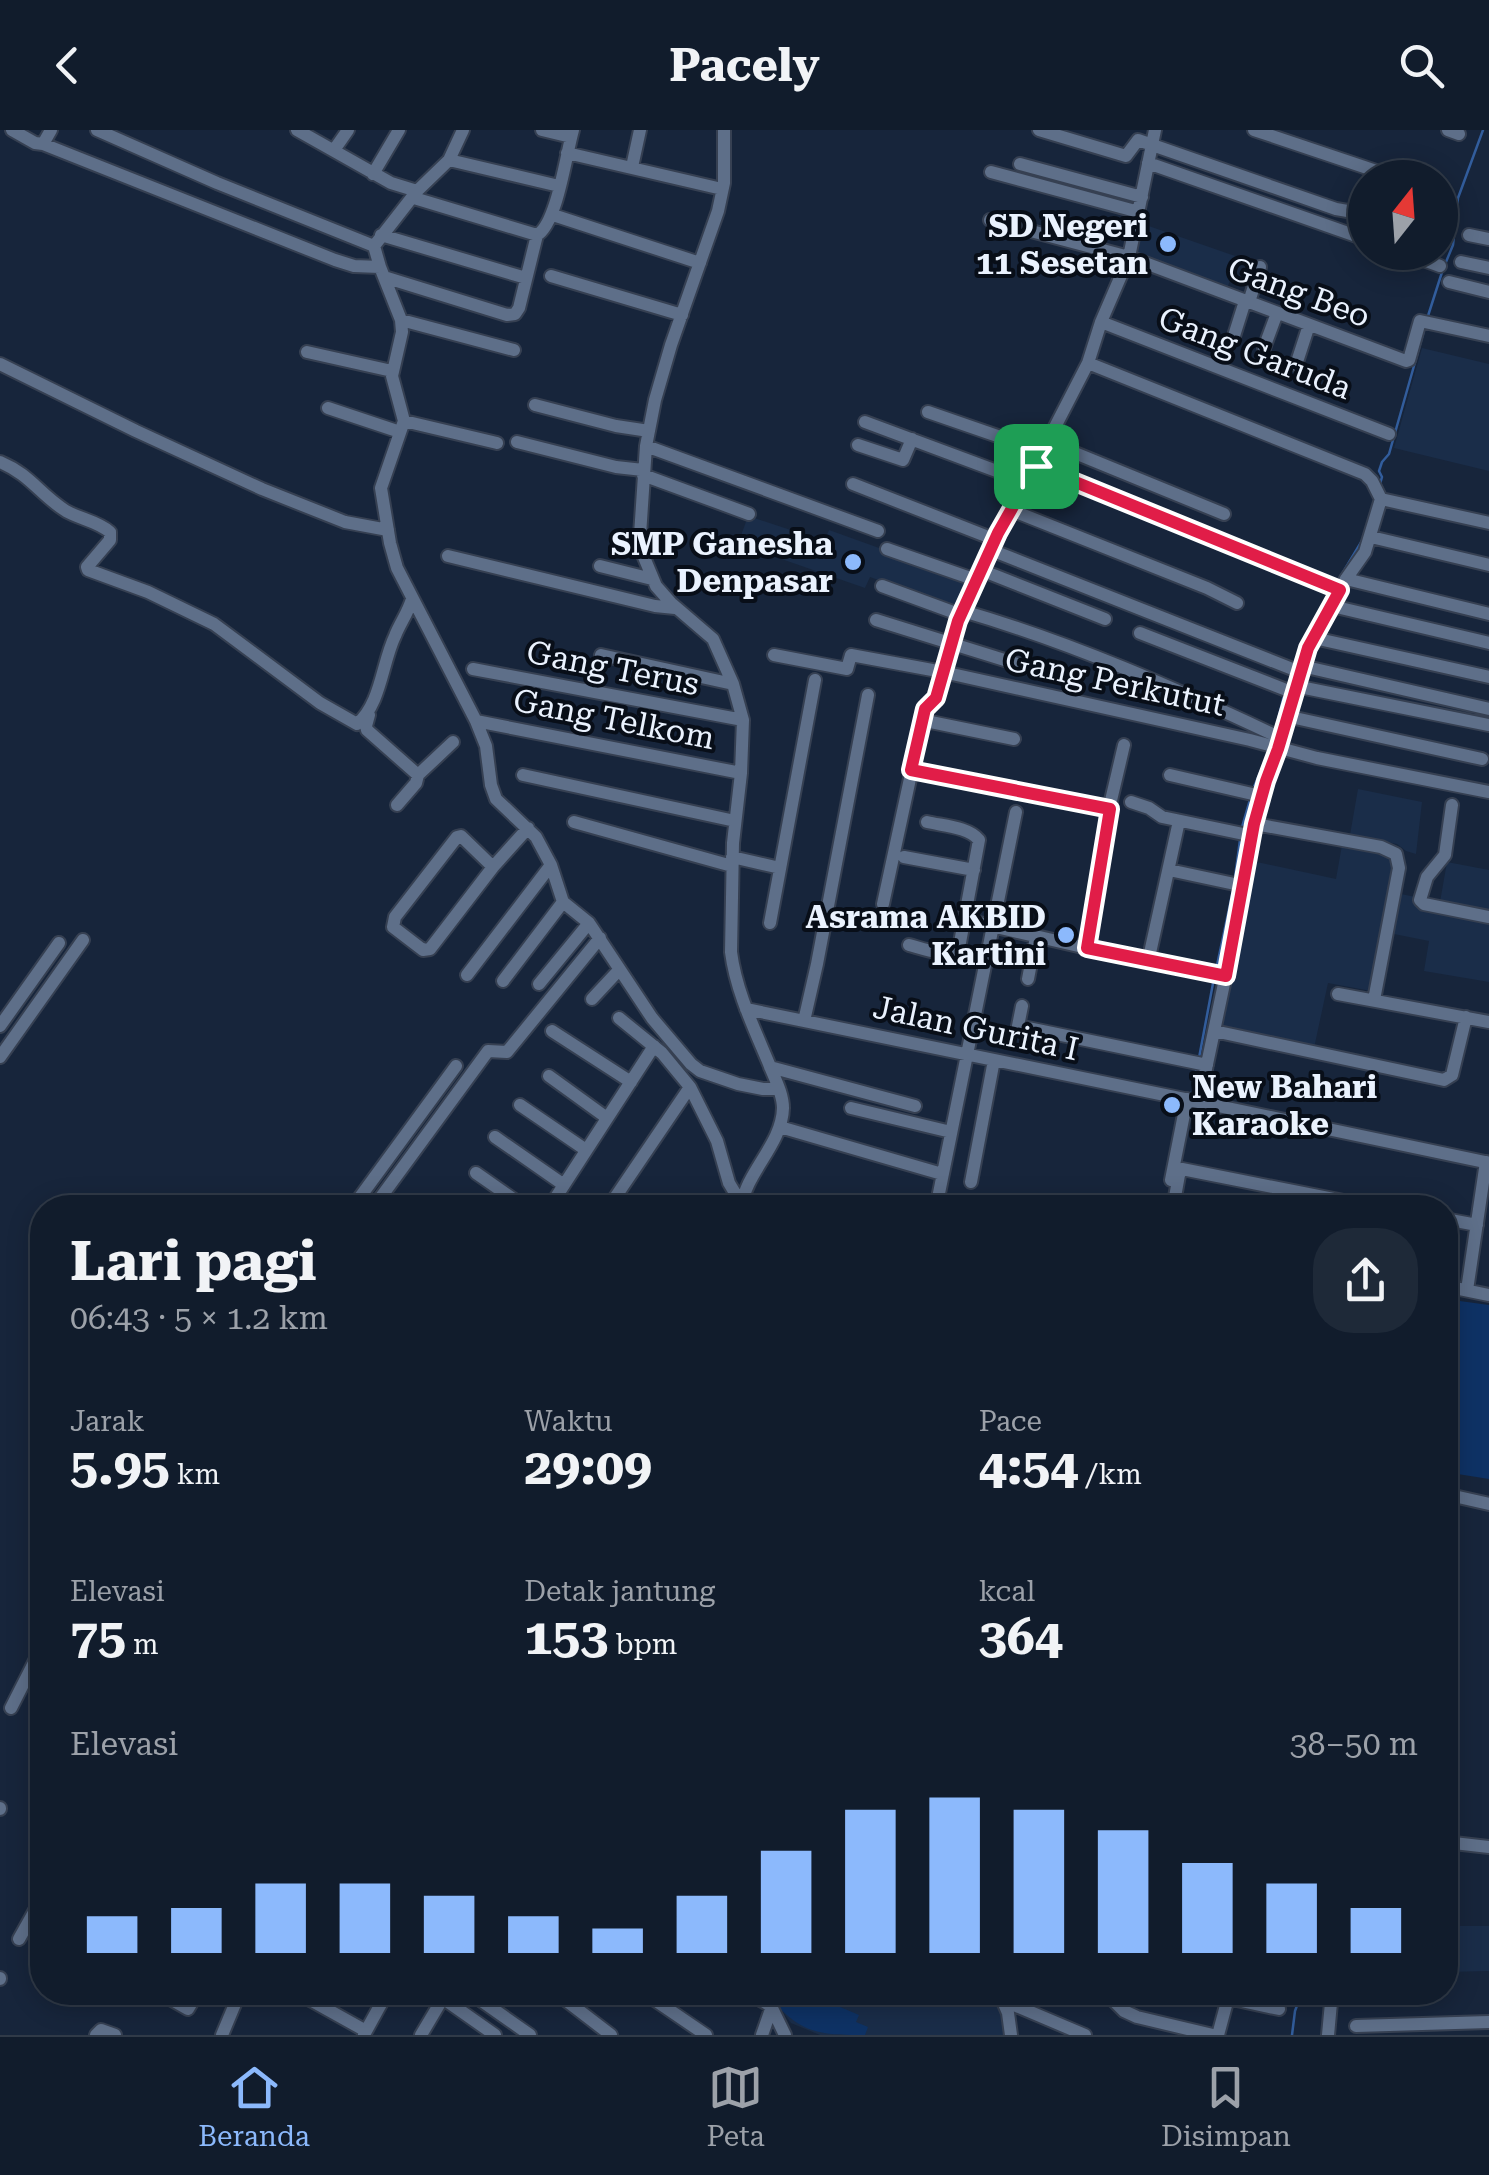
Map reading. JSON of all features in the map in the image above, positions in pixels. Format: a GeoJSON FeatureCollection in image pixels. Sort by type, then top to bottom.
{"type":"FeatureCollection","features":[{"type":"Feature","properties":{"kind":"street"},"geometry":{"type":"LineString","coordinates":[[12,130],[35,143],[346,264],[511,315],[519,308],[537,235],[553,216],[572,133],[542,130]]}},
{"type":"Feature","properties":{"kind":"street"},"geometry":{"type":"LineString","coordinates":[[43,144],[51,130]]}},
{"type":"Feature","properties":{"kind":"street"},"geometry":{"type":"LineString","coordinates":[[97,130],[217,184],[378,241],[526,278]]}},
{"type":"Feature","properties":{"kind":"street"},"geometry":{"type":"LineString","coordinates":[[296,130],[412,192],[537,235]]}},
{"type":"Feature","properties":{"kind":"street"},"geometry":{"type":"LineString","coordinates":[[334,150],[348,130]]}},
{"type":"Feature","properties":{"kind":"street"},"geometry":{"type":"LineString","coordinates":[[373,174],[399,130]]}},
{"type":"Feature","properties":{"kind":"street"},"geometry":{"type":"LineString","coordinates":[[463,130],[449,160],[412,192],[378,241],[382,272],[402,332],[388,370],[402,427],[382,488],[388,530],[409,608],[476,721],[486,746],[493,793],[528,828],[552,865],[563,902],[589,923],[652,1018],[691,1064],[712,1076],[763,1089],[779,1089]]}},
{"type":"Feature","properties":{"kind":"street"},"geometry":{"type":"LineString","coordinates":[[632,167],[640,130]]}},
{"type":"Feature","properties":{"kind":"street"},"geometry":{"type":"LineString","coordinates":[[724,130],[718,210],[660,378],[649,431],[640,535],[652,579],[663,595],[713,639],[733,684],[743,720],[732,862],[731,952],[746,1009],[783,1103],[780,1128],[747,1182],[744,1195]]}},
{"type":"Feature","properties":{"kind":"street"},"geometry":{"type":"LineString","coordinates":[[1039,130],[1126,156],[1138,140],[1348,211]]}},
{"type":"Feature","properties":{"kind":"street"},"geometry":{"type":"LineString","coordinates":[[883,904],[925,709],[936,698],[950,645],[978,575],[1088,363],[1101,322],[1130,257],[1155,130]]}},
{"type":"Feature","properties":{"kind":"street"},"geometry":{"type":"LineString","coordinates":[[1254,130],[1348,162]]}},
{"type":"Feature","properties":{"kind":"street"},"geometry":{"type":"LineString","coordinates":[[567,153],[722,190]]}},
{"type":"Feature","properties":{"kind":"street"},"geometry":{"type":"LineString","coordinates":[[449,160],[559,186]]}},
{"type":"Feature","properties":{"kind":"street"},"geometry":{"type":"LineString","coordinates":[[1148,162],[1348,234]]}},
{"type":"Feature","properties":{"kind":"street"},"geometry":{"type":"LineString","coordinates":[[1020,164],[1142,197]]}},
{"type":"Feature","properties":{"kind":"street"},"geometry":{"type":"LineString","coordinates":[[991,172],[1138,212]]}},
{"type":"Feature","properties":{"kind":"street"},"geometry":{"type":"LineString","coordinates":[[553,216],[700,263]]}},
{"type":"Feature","properties":{"kind":"street","name":"Gang Beo"},"geometry":{"type":"LineString","coordinates":[[990,220],[1130,257],[1408,361],[1422,321],[1489,336]]}},
{"type":"Feature","properties":{"kind":"street"},"geometry":{"type":"LineString","coordinates":[[1469,235],[1489,239]]}},
{"type":"Feature","properties":{"kind":"street"},"geometry":{"type":"LineString","coordinates":[[1461,262],[1489,268]]}},
{"type":"Feature","properties":{"kind":"street"},"geometry":{"type":"LineString","coordinates":[[1233,339],[1260,267]]}},
{"type":"Feature","properties":{"kind":"street"},"geometry":{"type":"LineString","coordinates":[[552,276],[682,315]]}},
{"type":"Feature","properties":{"kind":"street"},"geometry":{"type":"LineString","coordinates":[[1449,282],[1489,292]]}},
{"type":"Feature","properties":{"kind":"street"},"geometry":{"type":"LineString","coordinates":[[1264,348],[1277,313]]}},
{"type":"Feature","properties":{"kind":"street"},"geometry":{"type":"LineString","coordinates":[[401,320],[514,350]]}},
{"type":"Feature","properties":{"kind":"street","name":"Gang Garuda"},"geometry":{"type":"LineString","coordinates":[[1101,322],[1389,434]]}},
{"type":"Feature","properties":{"kind":"street"},"geometry":{"type":"LineString","coordinates":[[1296,365],[1309,325]]}},
{"type":"Feature","properties":{"kind":"street"},"geometry":{"type":"LineString","coordinates":[[307,352],[388,370]]}},
{"type":"Feature","properties":{"kind":"street"},"geometry":{"type":"LineString","coordinates":[[1088,363],[1365,474],[1379,495],[1365,552],[1337,586],[1332,606],[1297,668],[1286,716],[1255,795],[1219,975],[1214,1031],[1201,1064],[1172,1195]]}},
{"type":"Feature","properties":{"kind":"street"},"geometry":{"type":"LineString","coordinates":[[0,364],[262,489],[334,519],[388,530]]}},
{"type":"Feature","properties":{"kind":"street"},"geometry":{"type":"LineString","coordinates":[[535,405],[649,431]]}},
{"type":"Feature","properties":{"kind":"street"},"geometry":{"type":"LineString","coordinates":[[328,408],[402,427],[497,443]]}},
{"type":"Feature","properties":{"kind":"street"},"geometry":{"type":"LineString","coordinates":[[928,412],[1046,447],[1224,514]]}},
{"type":"Feature","properties":{"kind":"street"},"geometry":{"type":"LineString","coordinates":[[865,422],[1026,482]]}},
{"type":"Feature","properties":{"kind":"street"},"geometry":{"type":"LineString","coordinates":[[858,444],[903,460],[912,439]]}},
{"type":"Feature","properties":{"kind":"street"},"geometry":{"type":"LineString","coordinates":[[517,442],[643,473],[749,514]]}},
{"type":"Feature","properties":{"kind":"street"},"geometry":{"type":"LineString","coordinates":[[646,446],[878,531]]}},
{"type":"Feature","properties":{"kind":"street"},"geometry":{"type":"LineString","coordinates":[[0,462],[31,479],[56,505],[110,532],[110,540],[87,568],[92,572],[148,592],[214,624],[320,703],[357,724],[370,707],[395,634],[409,608]]}},
{"type":"Feature","properties":{"kind":"street"},"geometry":{"type":"LineString","coordinates":[[1036,466],[1337,586],[1489,614]]}},
{"type":"Feature","properties":{"kind":"street"},"geometry":{"type":"LineString","coordinates":[[853,484],[1297,668],[1489,709]]}},
{"type":"Feature","properties":{"kind":"street"},"geometry":{"type":"LineString","coordinates":[[1379,495],[1489,523]]}},
{"type":"Feature","properties":{"kind":"street"},"geometry":{"type":"LineString","coordinates":[[1011,510],[1234,601]]}},
{"type":"Feature","properties":{"kind":"street"},"geometry":{"type":"LineString","coordinates":[[1371,538],[1489,565]]}},
{"type":"Feature","properties":{"kind":"street"},"geometry":{"type":"LineString","coordinates":[[887,549],[978,575],[1105,620]]}},
{"type":"Feature","properties":{"kind":"street"},"geometry":{"type":"LineString","coordinates":[[448,556],[677,608]]}},
{"type":"Feature","properties":{"kind":"street"},"geometry":{"type":"LineString","coordinates":[[600,566],[652,579]]}},
{"type":"Feature","properties":{"kind":"street"},"geometry":{"type":"LineString","coordinates":[[882,586],[1074,648],[1204,702],[1275,745],[1489,792]]}},
{"type":"Feature","properties":{"kind":"street"},"geometry":{"type":"LineString","coordinates":[[1332,606],[1489,643]]}},
{"type":"Feature","properties":{"kind":"street"},"geometry":{"type":"LineString","coordinates":[[876,620],[1027,667]]}},
{"type":"Feature","properties":{"kind":"street"},"geometry":{"type":"LineString","coordinates":[[418,774],[366,727],[398,641],[406,633],[422,628]]}},
{"type":"Feature","properties":{"kind":"street"},"geometry":{"type":"LineString","coordinates":[[1140,632],[1291,690],[1489,724]]}},
{"type":"Feature","properties":{"kind":"street"},"geometry":{"type":"LineString","coordinates":[[1314,638],[1489,676]]}},
{"type":"Feature","properties":{"kind":"street","name":"Gang Perkutut"},"geometry":{"type":"LineString","coordinates":[[774,654],[847,670],[851,655],[1275,745]]}},
{"type":"Feature","properties":{"kind":"street"},"geometry":{"type":"LineString","coordinates":[[601,655],[733,684]]}},
{"type":"Feature","properties":{"kind":"street","name":"Gang Terus"},"geometry":{"type":"LineString","coordinates":[[474,669],[743,720]]}},
{"type":"Feature","properties":{"kind":"street"},"geometry":{"type":"LineString","coordinates":[[770,923],[815,680]]}},
{"type":"Feature","properties":{"kind":"street"},"geometry":{"type":"LineString","coordinates":[[804,1021],[868,695]]}},
{"type":"Feature","properties":{"kind":"street"},"geometry":{"type":"LineString","coordinates":[[1286,716],[1482,759]]}},
{"type":"Feature","properties":{"kind":"street"},"geometry":{"type":"LineString","coordinates":[[922,720],[1014,739]]}},
{"type":"Feature","properties":{"kind":"street","name":"Gang Telkom"},"geometry":{"type":"LineString","coordinates":[[476,721],[741,773]]}},
{"type":"Feature","properties":{"kind":"street"},"geometry":{"type":"LineString","coordinates":[[397,805],[416,783],[418,774],[453,742]]}},
{"type":"Feature","properties":{"kind":"street"},"geometry":{"type":"LineString","coordinates":[[1087,948],[1124,745]]}},
{"type":"Feature","properties":{"kind":"street"},"geometry":{"type":"LineString","coordinates":[[911,770],[1110,809]]}},
{"type":"Feature","properties":{"kind":"street"},"geometry":{"type":"LineString","coordinates":[[523,775],[735,820]]}},
{"type":"Feature","properties":{"kind":"street"},"geometry":{"type":"LineString","coordinates":[[1170,775],[1255,795]]}},
{"type":"Feature","properties":{"kind":"street"},"geometry":{"type":"LineString","coordinates":[[1131,802],[1162,818],[1249,833],[1380,847],[1396,854],[1396,888],[1374,1000]]}},
{"type":"Feature","properties":{"kind":"street"},"geometry":{"type":"LineString","coordinates":[[1452,805],[1447,850],[1427,877],[1420,900],[1489,916]]}},
{"type":"Feature","properties":{"kind":"street"},"geometry":{"type":"LineString","coordinates":[[938,1195],[1016,812]]}},
{"type":"Feature","properties":{"kind":"street"},"geometry":{"type":"LineString","coordinates":[[1148,962],[1179,821]]}},
{"type":"Feature","properties":{"kind":"street"},"geometry":{"type":"LineString","coordinates":[[574,822],[732,862],[780,868]]}},
{"type":"Feature","properties":{"kind":"street"},"geometry":{"type":"LineString","coordinates":[[908,945],[956,952],[966,920],[979,840],[970,832],[927,822]]}},
{"type":"Feature","properties":{"kind":"street"},"geometry":{"type":"LineString","coordinates":[[493,867],[462,836],[455,838],[395,916],[393,927],[428,950],[528,828]]}},
{"type":"Feature","properties":{"kind":"street"},"geometry":{"type":"LineString","coordinates":[[904,857],[974,870]]}},
{"type":"Feature","properties":{"kind":"street"},"geometry":{"type":"LineString","coordinates":[[467,975],[552,865]]}},
{"type":"Feature","properties":{"kind":"street"},"geometry":{"type":"LineString","coordinates":[[1168,870],[1238,885]]}},
{"type":"Feature","properties":{"kind":"street"},"geometry":{"type":"LineString","coordinates":[[503,981],[563,902]]}},
{"type":"Feature","properties":{"kind":"street"},"geometry":{"type":"LineString","coordinates":[[966,920],[1219,975]]}},
{"type":"Feature","properties":{"kind":"street"},"geometry":{"type":"LineString","coordinates":[[539,984],[589,923]]}},
{"type":"Feature","properties":{"kind":"street"},"geometry":{"type":"LineString","coordinates":[[1028,979],[1036,936]]}},
{"type":"Feature","properties":{"kind":"street"},"geometry":{"type":"LineString","coordinates":[[504,1052],[600,938]]}},
{"type":"Feature","properties":{"kind":"street"},"geometry":{"type":"LineString","coordinates":[[0,1057],[83,940]]}},
{"type":"Feature","properties":{"kind":"street"},"geometry":{"type":"LineString","coordinates":[[0,1026],[59,943]]}},
{"type":"Feature","properties":{"kind":"street"},"geometry":{"type":"LineString","coordinates":[[592,999],[619,970]]}},
{"type":"Feature","properties":{"kind":"street"},"geometry":{"type":"LineString","coordinates":[[1338,994],[1489,1022]]}},
{"type":"Feature","properties":{"kind":"street"},"geometry":{"type":"LineString","coordinates":[[1022,1006],[1018,1026],[1201,1064]]}},
{"type":"Feature","properties":{"kind":"street","name":"Jalan Gurita I"},"geometry":{"type":"LineString","coordinates":[[746,1009],[1488,1163],[1467,1290]]}},
{"type":"Feature","properties":{"kind":"street"},"geometry":{"type":"LineString","coordinates":[[1214,1031],[1444,1080],[1452,1075],[1466,1017]]}},
{"type":"Feature","properties":{"kind":"street"},"geometry":{"type":"LineString","coordinates":[[618,1018],[654,1046],[690,1086],[717,1142],[736,1195]]}},
{"type":"Feature","properties":{"kind":"street"},"geometry":{"type":"LineString","coordinates":[[552,1031],[630,1082]]}},
{"type":"Feature","properties":{"kind":"street"},"geometry":{"type":"LineString","coordinates":[[557,1195],[654,1046]]}},
{"type":"Feature","properties":{"kind":"street"},"geometry":{"type":"LineString","coordinates":[[383,1195],[488,1051],[504,1052],[519,1063]]}},
{"type":"Feature","properties":{"kind":"street"},"geometry":{"type":"LineString","coordinates":[[971,1182],[994,1060]]}},
{"type":"Feature","properties":{"kind":"street"},"geometry":{"type":"LineString","coordinates":[[362,1195],[456,1066]]}},
{"type":"Feature","properties":{"kind":"street"},"geometry":{"type":"LineString","coordinates":[[770,1067],[915,1106]]}},
{"type":"Feature","properties":{"kind":"street"},"geometry":{"type":"LineString","coordinates":[[549,1076],[607,1118]]}},
{"type":"Feature","properties":{"kind":"street"},"geometry":{"type":"LineString","coordinates":[[617,1195],[690,1086]]}},
{"type":"Feature","properties":{"kind":"street"},"geometry":{"type":"LineString","coordinates":[[520,1105],[586,1150]]}},
{"type":"Feature","properties":{"kind":"street"},"geometry":{"type":"LineString","coordinates":[[851,1108],[951,1132]]}},
{"type":"Feature","properties":{"kind":"street"},"geometry":{"type":"LineString","coordinates":[[780,1128],[942,1174]]}},
{"type":"Feature","properties":{"kind":"street"},"geometry":{"type":"LineString","coordinates":[[495,1138],[564,1185]]}},
{"type":"Feature","properties":{"kind":"street"},"geometry":{"type":"LineString","coordinates":[[1174,1182],[1180,1172],[1188,1169],[1315,1195]]}},
{"type":"Feature","properties":{"kind":"street"},"geometry":{"type":"LineString","coordinates":[[476,1173],[507,1195]]}},
{"type":"Feature","properties":{"kind":"street"},"geometry":{"type":"LineString","coordinates":[[1458,1221],[1477,1225]]}},
{"type":"Feature","properties":{"kind":"street"},"geometry":{"type":"LineString","coordinates":[[1458,1288],[1489,1295]]}},
{"type":"Feature","properties":{"kind":"street"},"geometry":{"type":"LineString","coordinates":[[1458,1497],[1489,1504]]}},
{"type":"Feature","properties":{"kind":"street"},"geometry":{"type":"LineString","coordinates":[[10,1708],[30,1670]]}},
{"type":"Feature","properties":{"kind":"street"},"geometry":{"type":"LineString","coordinates":[[1458,1843],[1489,1847]]}},
{"type":"Feature","properties":{"kind":"street"},"geometry":{"type":"LineString","coordinates":[[19,1939],[30,1919]]}},
{"type":"Feature","properties":{"kind":"street"},"geometry":{"type":"LineString","coordinates":[[222,2035],[235,2005]]}},
{"type":"Feature","properties":{"kind":"street"},"geometry":{"type":"LineString","coordinates":[[318,2005],[365,2033],[380,2005]]}},
{"type":"Feature","properties":{"kind":"street"},"geometry":{"type":"LineString","coordinates":[[424,2034],[434,2005]]}},
{"type":"Feature","properties":{"kind":"street"},"geometry":{"type":"LineString","coordinates":[[452,2005],[495,2035]]}},
{"type":"Feature","properties":{"kind":"street"},"geometry":{"type":"LineString","coordinates":[[487,2005],[530,2035]]}},
{"type":"Feature","properties":{"kind":"street"},"geometry":{"type":"LineString","coordinates":[[572,2005],[611,2035]]}},
{"type":"Feature","properties":{"kind":"street"},"geometry":{"type":"LineString","coordinates":[[662,2005],[706,2035]]}},
{"type":"Feature","properties":{"kind":"street"},"geometry":{"type":"LineString","coordinates":[[762,2035],[772,2005]]}},
{"type":"Feature","properties":{"kind":"street"},"geometry":{"type":"LineString","coordinates":[[776,2005],[785,2035]]}},
{"type":"Feature","properties":{"kind":"street"},"geometry":{"type":"LineString","coordinates":[[1006,2005],[1012,2035]]}},
{"type":"Feature","properties":{"kind":"street"},"geometry":{"type":"LineString","coordinates":[[1014,2005],[1085,2035]]}},
{"type":"Feature","properties":{"kind":"street"},"geometry":{"type":"LineString","coordinates":[[1118,2005],[1137,2016],[1216,2035],[1226,2005]]}},
{"type":"Feature","properties":{"kind":"street"},"geometry":{"type":"LineString","coordinates":[[1260,2005],[1279,2009]]}},
{"type":"Feature","properties":{"kind":"street"},"geometry":{"type":"LineString","coordinates":[[1328,2035],[1331,2005]]}},
{"type":"Feature","properties":{"kind":"street"},"geometry":{"type":"LineString","coordinates":[[1356,2026],[1489,2022]]}},
{"type":"Feature","properties":{"kind":"shaded area","name":"SD Negeri 11 Sesetan"},"geometry":{"type":"Polygon","coordinates":[[[1140,223],[1238,257],[1227,289],[1134,256],[1140,223]]]}},
{"type":"Feature","properties":{"kind":"shaded area"},"geometry":{"type":"Polygon","coordinates":[[[1422,348],[1489,364],[1489,471],[1394,448],[1422,348]]]}},
{"type":"Feature","properties":{"kind":"shaded area","name":"SMP Ganesha Denpasar"},"geometry":{"type":"Polygon","coordinates":[[[748,516],[824,541],[829,530],[971,581],[957,610],[870,577],[865,588],[738,544],[748,516]]]}},
{"type":"Feature","properties":{"kind":"shaded area"},"geometry":{"type":"Polygon","coordinates":[[[1358,789],[1422,802],[1416,854],[1397,844],[1350,835],[1358,789]]]}},
{"type":"Feature","properties":{"kind":"shaded area"},"geometry":{"type":"Polygon","coordinates":[[[1342,845],[1380,852],[1393,861],[1371,991],[1328,983],[1314,1048],[1219,1027],[1252,861],[1336,879],[1342,845]]]}},
{"type":"Feature","properties":{"kind":"shaded area"},"geometry":{"type":"Polygon","coordinates":[[[1447,862],[1489,870],[1489,982],[1424,971],[1429,941],[1394,934],[1401,894],[1440,902],[1447,862]]]}},
{"type":"Feature","properties":{"kind":"shaded area"},"geometry":{"type":"Polygon","coordinates":[[[1458,1301],[1489,1305],[1489,1479],[1458,1474],[1458,1301]]]}},
{"type":"Feature","properties":{"kind":"shaded area"},"geometry":{"type":"Polygon","coordinates":[[[1458,1926],[1489,1926],[1489,1971],[1458,1972],[1458,1926]]]}},
{"type":"Feature","properties":{"kind":"shaded area"},"geometry":{"type":"Polygon","coordinates":[[[835,2005],[859,2015],[856,2022],[868,2027],[865,2035],[828,2034],[807,2028],[779,2007],[835,2005]]]}},
{"type":"Feature","properties":{"kind":"shaded area"},"geometry":{"type":"Polygon","coordinates":[[[1002,2005],[1008,2035],[820,2035],[791,2023],[779,2007],[1002,2005]]]}},
{"type":"Feature","properties":{"kind":"waterway"},"geometry":{"type":"LineString","coordinates":[[1458,198],[1483,130]]}},
{"type":"Feature","properties":{"kind":"waterway"},"geometry":{"type":"LineString","coordinates":[[1427,319],[1443,270]]}},
{"type":"Feature","properties":{"kind":"waterway"},"geometry":{"type":"LineString","coordinates":[[1380,484],[1379,471],[1389,454],[1425,327]]}},
{"type":"Feature","properties":{"kind":"waterway"},"geometry":{"type":"LineString","coordinates":[[1336,584],[1363,539]]}},
{"type":"Feature","properties":{"kind":"waterway"},"geometry":{"type":"LineString","coordinates":[[1307,636],[1332,591]]}},
{"type":"Feature","properties":{"kind":"waterway"},"geometry":{"type":"LineString","coordinates":[[1294,663],[1301,648]]}},
{"type":"Feature","properties":{"kind":"waterway"},"geometry":{"type":"LineString","coordinates":[[1276,728],[1284,695]]}},
{"type":"Feature","properties":{"kind":"waterway"},"geometry":{"type":"LineString","coordinates":[[1253,789],[1270,750]]}},
{"type":"Feature","properties":{"kind":"waterway"},"geometry":{"type":"LineString","coordinates":[[1242,827],[1251,796]]}},
{"type":"Feature","properties":{"kind":"waterway"},"geometry":{"type":"LineString","coordinates":[[1235,877],[1240,840]]}},
{"type":"Feature","properties":{"kind":"waterway"},"geometry":{"type":"LineString","coordinates":[[1216,970],[1233,890]]}},
{"type":"Feature","properties":{"kind":"waterway"},"geometry":{"type":"LineString","coordinates":[[1199,1058],[1214,978]]}},
{"type":"Feature","properties":{"kind":"waterway"},"geometry":{"type":"LineString","coordinates":[[1191,1097],[1197,1066]]}},
{"type":"Feature","properties":{"kind":"waterway"},"geometry":{"type":"LineString","coordinates":[[1292,2035],[1297,2005]]}},
{"type":"Feature","properties":{"kind":"place","name":"SD Negeri 11 Sesetan"},"geometry":{"type":"Point","coordinates":[1168,244]}},
{"type":"Feature","properties":{"kind":"place","name":"SMP Ganesha Denpasar"},"geometry":{"type":"Point","coordinates":[853,562]}},
{"type":"Feature","properties":{"kind":"place","name":"Asrama AKBID Kartini"},"geometry":{"type":"Point","coordinates":[1066,935]}},
{"type":"Feature","properties":{"kind":"place","name":"New Bahari Karaoke"},"geometry":{"type":"Point","coordinates":[1172,1105]}},
{"type":"Feature","properties":{"kind":"route"},"geometry":{"type":"LineString","coordinates":[[1036,466],[1340,590],[1308,648],[1266,781],[1254,824],[1226,976],[1087,948],[1110,809],[911,770],[925,709],[936,698],[958,621],[998,533],[1036,466]]}}]}
